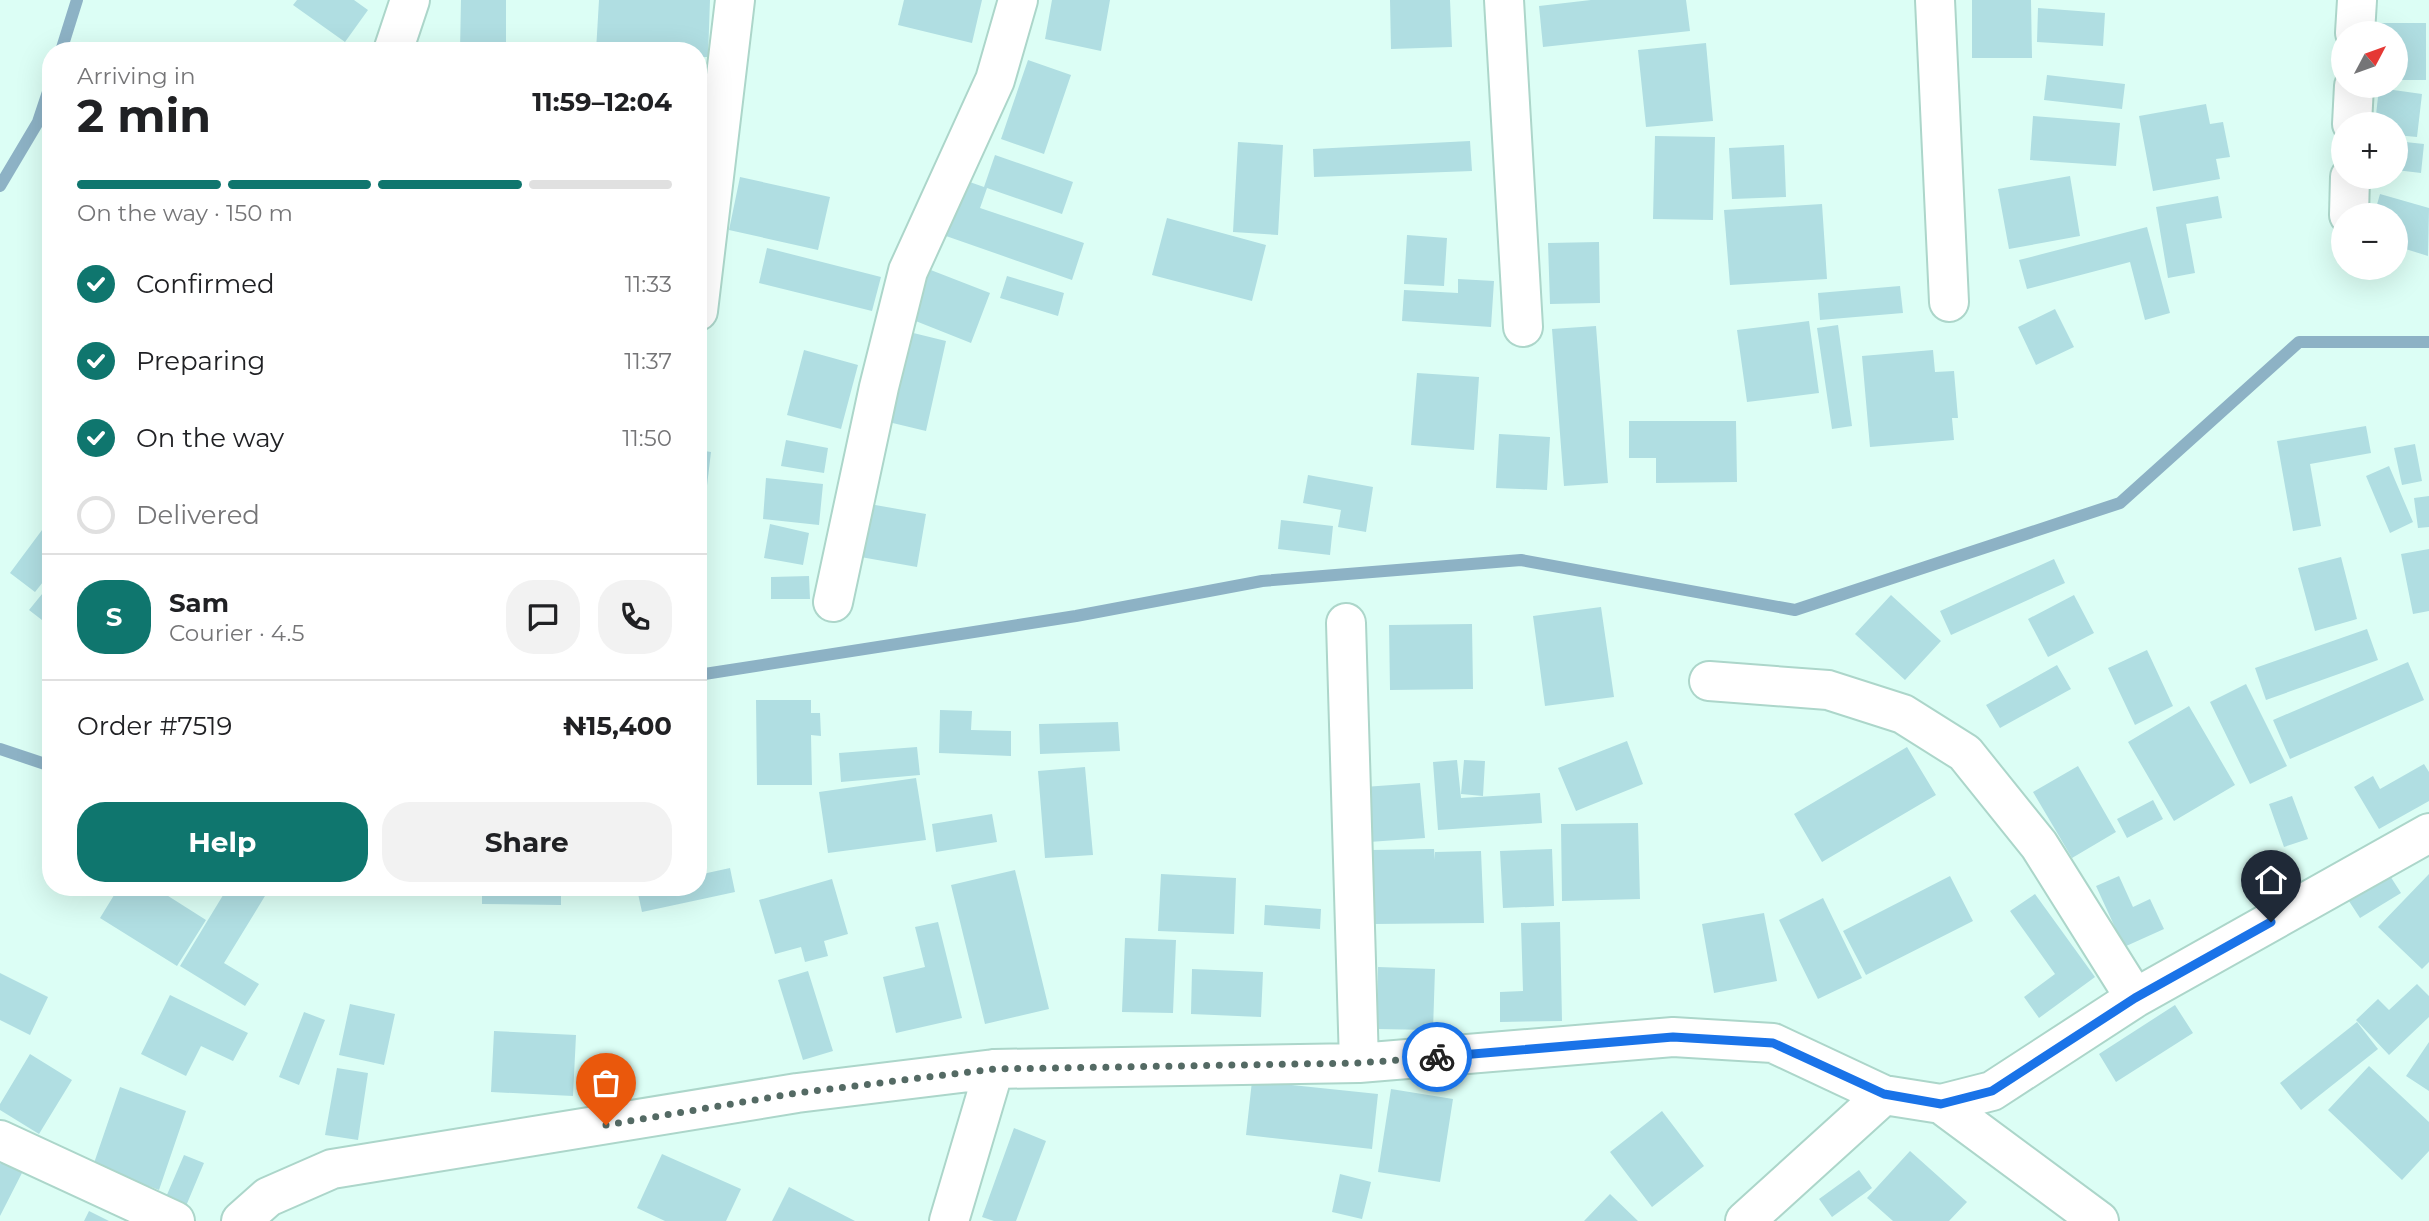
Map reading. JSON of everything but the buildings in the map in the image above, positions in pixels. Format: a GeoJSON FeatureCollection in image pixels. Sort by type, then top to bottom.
{"type":"FeatureCollection","features":[{"type":"Feature","properties":{"kind":"street"},"geometry":{"type":"LineString","coordinates":[[396,42],[410,0]]}},
{"type":"Feature","properties":{"kind":"street"},"geometry":{"type":"LineString","coordinates":[[707,235],[735,0]]}},
{"type":"Feature","properties":{"kind":"street"},"geometry":{"type":"LineString","coordinates":[[833,602],[879,387],[908,271],[995,80],[1018,0]]}},
{"type":"Feature","properties":{"kind":"street"},"geometry":{"type":"LineString","coordinates":[[1504,0],[1523,327]]}},
{"type":"Feature","properties":{"kind":"street"},"geometry":{"type":"LineString","coordinates":[[1936,0],[1949,302]]}},
{"type":"Feature","properties":{"kind":"street"},"geometry":{"type":"LineString","coordinates":[[2356,21],[2357,0]]}},
{"type":"Feature","properties":{"kind":"street"},"geometry":{"type":"LineString","coordinates":[[1346,623],[1359,1063]]}},
{"type":"Feature","properties":{"kind":"street"},"geometry":{"type":"LineString","coordinates":[[1709,681],[1828,690],[1903,714],[1965,753],[2039,845],[2135,998]]}},
{"type":"Feature","properties":{"kind":"street"},"geometry":{"type":"LineString","coordinates":[[241,1221],[268,1197],[332,1169],[797,1093],[994,1069],[1359,1063],[1685,1038],[1773,1043],[1884,1094],[1941,1104],[1992,1091],[2135,998],[2429,834]]}},
{"type":"Feature","properties":{"kind":"street"},"geometry":{"type":"LineString","coordinates":[[949,1221],[994,1069]]}},
{"type":"Feature","properties":{"kind":"street"},"geometry":{"type":"LineString","coordinates":[[1745,1221],[1884,1094]]}},
{"type":"Feature","properties":{"kind":"street"},"geometry":{"type":"LineString","coordinates":[[1941,1104],[2099,1221]]}},
{"type":"Feature","properties":{"kind":"street"},"geometry":{"type":"LineString","coordinates":[[0,1140],[175,1221]]}},
{"type":"Feature","properties":{"kind":"waterway"},"geometry":{"type":"LineString","coordinates":[[64,42],[77,0]]}},
{"type":"Feature","properties":{"kind":"waterway"},"geometry":{"type":"LineString","coordinates":[[0,186],[38,122],[42,110]]}},
{"type":"Feature","properties":{"kind":"waterway"},"geometry":{"type":"LineString","coordinates":[[707,674],[1076,616],[1262,581],[1521,560],[1795,610],[2120,503],[2299,342],[2429,342]]}},
{"type":"Feature","properties":{"kind":"waterway"},"geometry":{"type":"LineString","coordinates":[[0,749],[42,763]]}},
{"type":"Feature","properties":{"kind":"way so far"},"geometry":{"type":"LineString","coordinates":[[606,1125],[797,1093],[994,1069],[1359,1063],[1437,1057]]}},
{"type":"Feature","properties":{"kind":"route"},"geometry":{"type":"LineString","coordinates":[[1437,1057],[1673,1037],[1773,1043],[1884,1094],[1941,1104],[1992,1091],[2135,998],[2271,922]]}}]}
